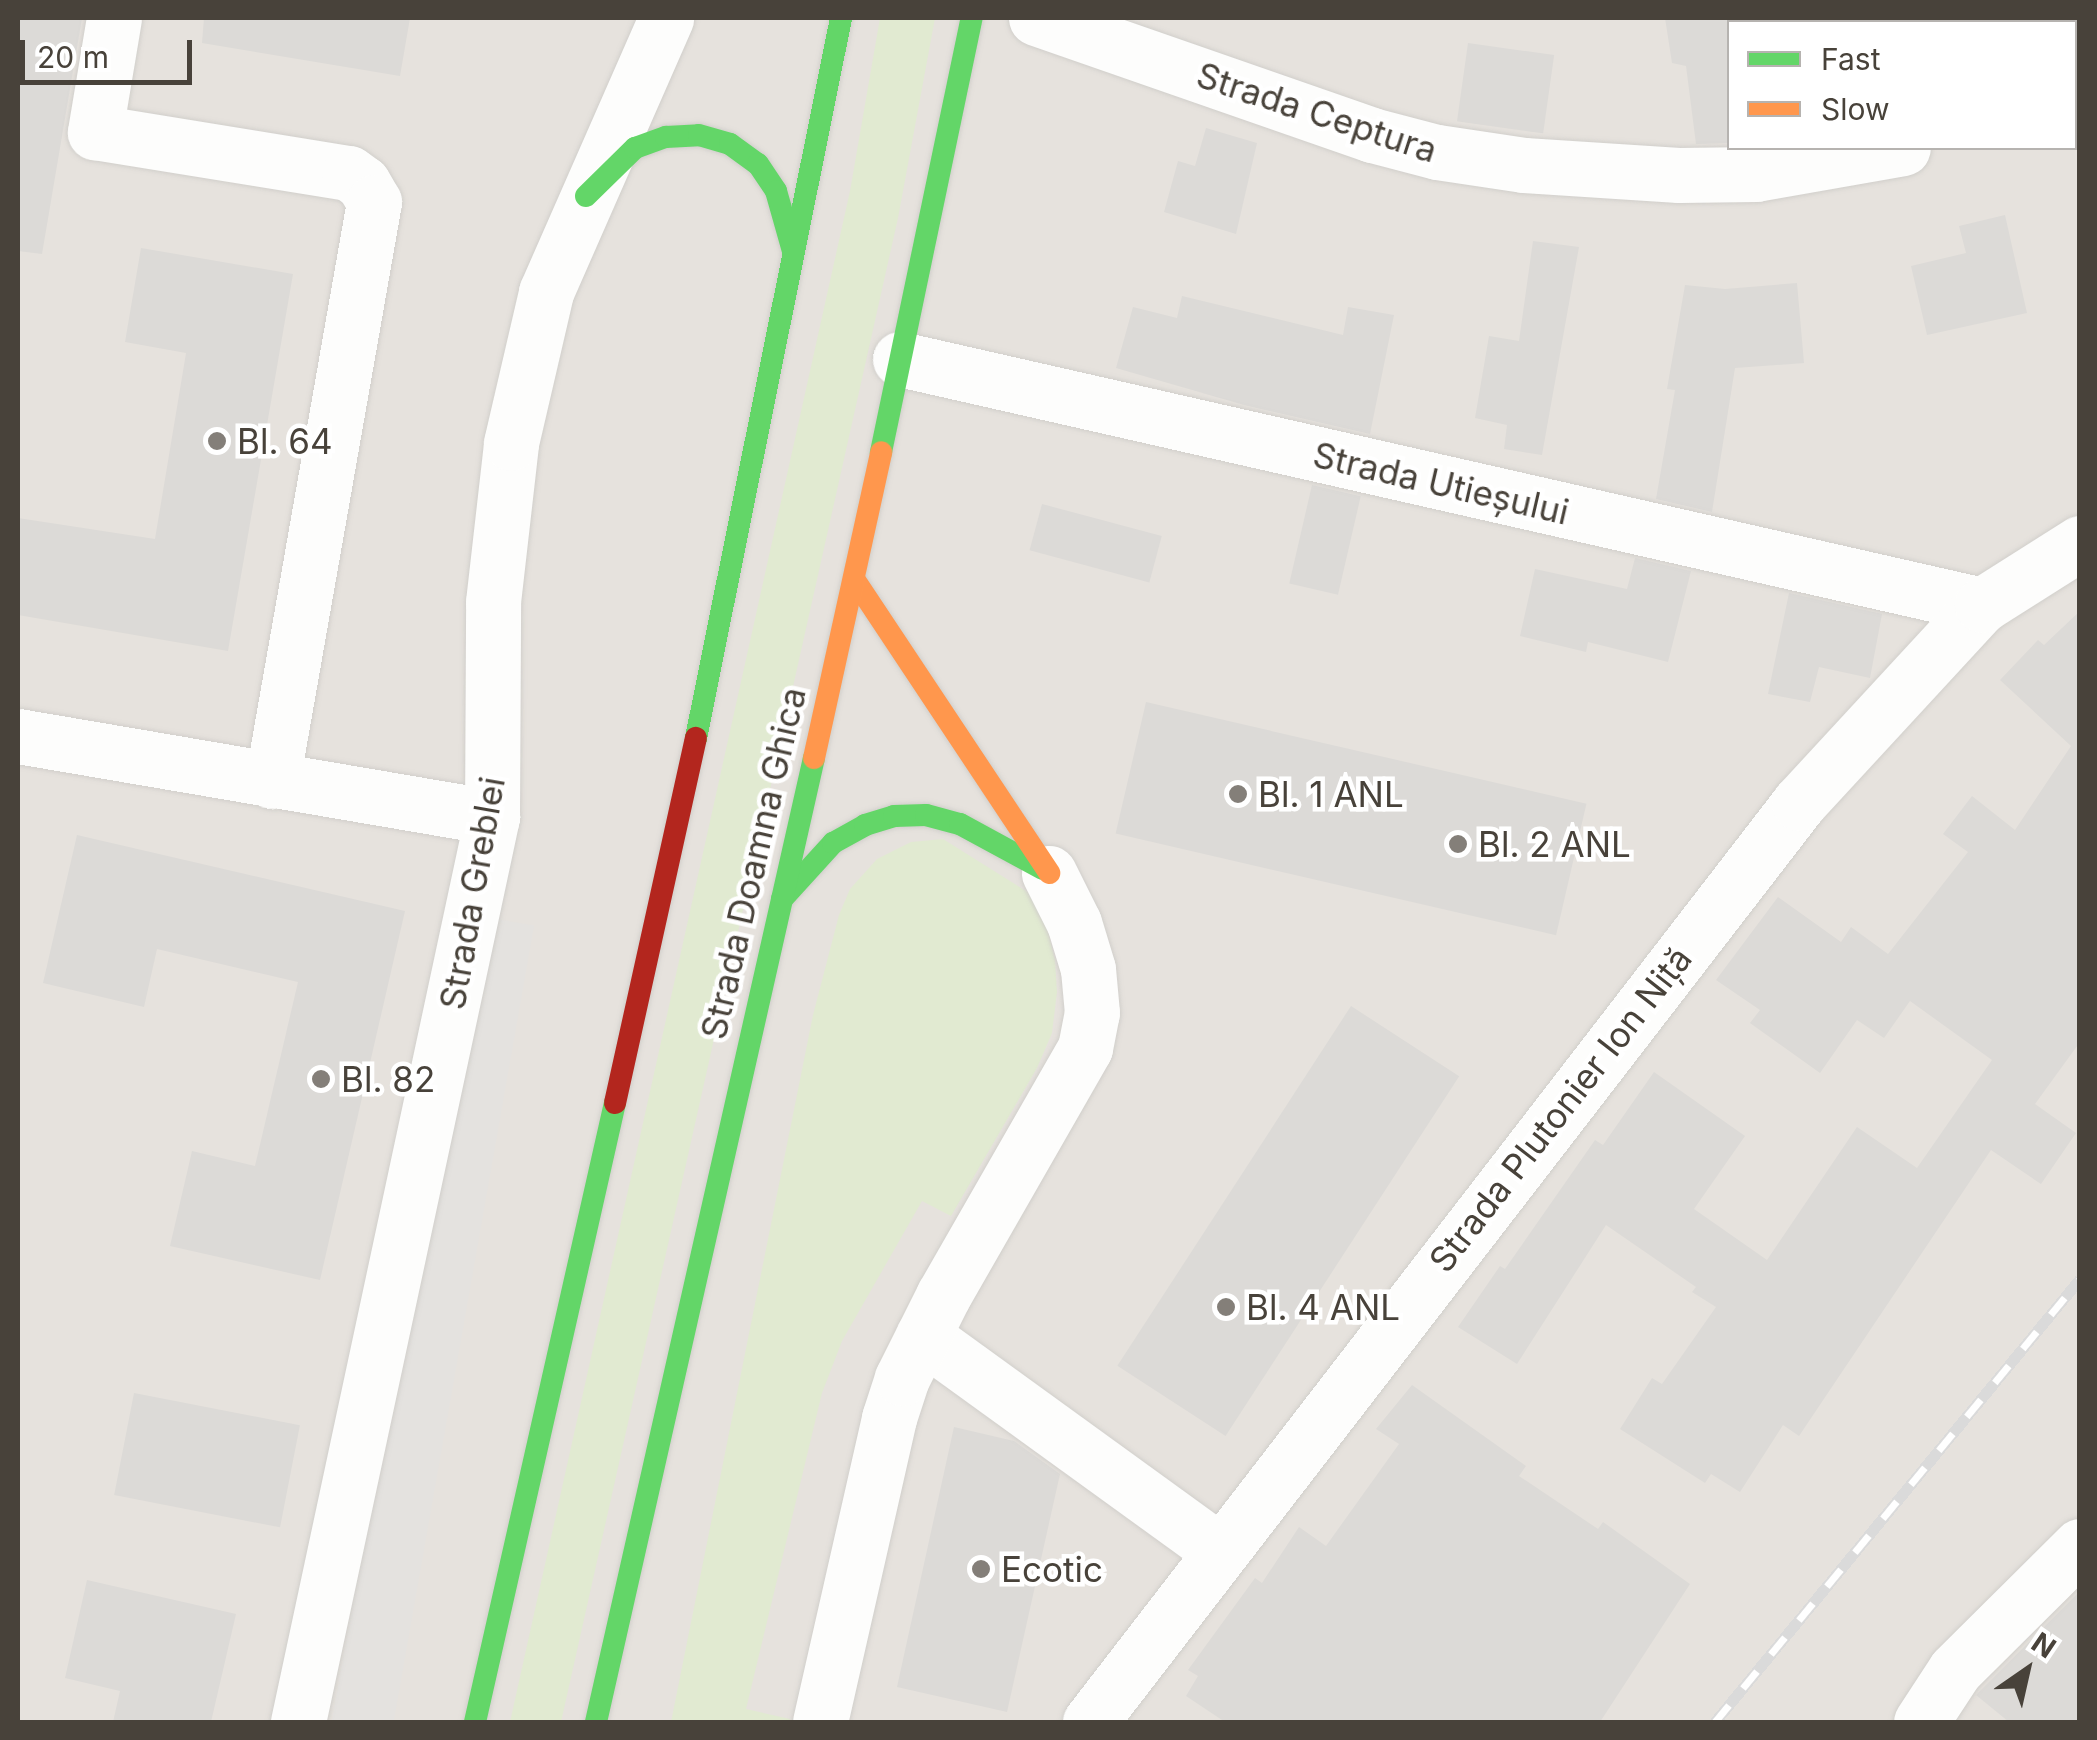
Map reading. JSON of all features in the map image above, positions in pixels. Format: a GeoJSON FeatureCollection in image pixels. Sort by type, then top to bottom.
{"type":"FeatureCollection","features":[{"type":"Feature","properties":{"kind":"main road"},"geometry":{"type":"LineString","coordinates":[[475,1722],[683,803],[841,18]]}},
{"type":"Feature","properties":{"kind":"main road","name":"Strada Doamna Ghica"},"geometry":{"type":"LineString","coordinates":[[596,1722],[718,1167],[854,579],[972,18]]}},
{"type":"Feature","properties":{"kind":"main road"},"geometry":{"type":"LineString","coordinates":[[586,196],[636,148],[666,137],[699,134],[730,144],[758,164],[776,191],[794,251]]}},
{"type":"Feature","properties":{"kind":"main road"},"geometry":{"type":"LineString","coordinates":[[854,579],[1050,873]]}},
{"type":"Feature","properties":{"kind":"main road"},"geometry":{"type":"LineString","coordinates":[[779,902],[833,843],[865,825],[894,816],[926,815],[960,824],[1050,873]]}},
{"type":"Feature","properties":{"kind":"street"},"geometry":{"type":"LineString","coordinates":[[114,18],[94,132],[349,173],[364,184],[374,202],[272,781]]}},
{"type":"Feature","properties":{"kind":"street","name":"Strada Greblei"},"geometry":{"type":"LineString","coordinates":[[298,1722],[492,817],[493,602],[512,443],[546,292],[666,18]]}},
{"type":"Feature","properties":{"kind":"street","name":"Strada Ceptura"},"geometry":{"type":"LineString","coordinates":[[1036,18],[1372,135],[1472,158],[1679,175],[1756,174],[1892,150]]}},
{"type":"Feature","properties":{"kind":"street","name":"Strada Utieșului"},"geometry":{"type":"LineString","coordinates":[[900,359],[1982,605]]}},
{"type":"Feature","properties":{"kind":"street","name":"Strada Plutonier Ion Niță"},"geometry":{"type":"LineString","coordinates":[[1090,1722],[1799,803],[1982,605],[2080,543]]}},
{"type":"Feature","properties":{"kind":"street"},"geometry":{"type":"LineString","coordinates":[[18,736],[492,817]]}},
{"type":"Feature","properties":{"kind":"street"},"geometry":{"type":"LineString","coordinates":[[820,1722],[889,1418],[923,1336],[1085,1048],[1092,1013],[1088,970],[1074,923],[1050,873]]}},
{"type":"Feature","properties":{"kind":"street"},"geometry":{"type":"LineString","coordinates":[[923,1336],[1219,1550]]}},
{"type":"Feature","properties":{"kind":"street"},"geometry":{"type":"LineString","coordinates":[[1921,1722],[1955,1670],[2080,1546]]}},
{"type":"Feature","properties":{"kind":"shaded area"},"geometry":{"type":"Polygon","coordinates":[[[18,18],[2079,18],[2079,1722],[18,1722],[18,18]]]}},
{"type":"Feature","properties":{"kind":"shaded area"},"geometry":{"type":"Polygon","coordinates":[[[474,915],[534,926],[394,1722],[332,1722],[474,915]]]}},
{"type":"Feature","properties":{"kind":"green space"},"geometry":{"type":"Polygon","coordinates":[[[880,18],[935,18],[898,218],[561,1722],[510,1722],[850,191],[880,18]]]}},
{"type":"Feature","properties":{"kind":"green space"},"geometry":{"type":"Polygon","coordinates":[[[943,839],[1029,893],[1047,927],[1055,960],[1057,992],[1052,1033],[1037,1068],[951,1216],[922,1201],[842,1341],[822,1393],[746,1709],[790,1719],[789,1722],[671,1722],[813,1015],[839,915],[850,889],[877,859],[911,842],[943,839]]]}},
{"type":"Feature","properties":{"kind":"building"},"geometry":{"type":"Polygon","coordinates":[[[18,18],[82,18],[42,254],[18,251],[18,18]]]}},
{"type":"Feature","properties":{"kind":"building"},"geometry":{"type":"Polygon","coordinates":[[[204,18],[410,18],[400,76],[202,43],[204,18]]]}},
{"type":"Feature","properties":{"kind":"building"},"geometry":{"type":"Polygon","coordinates":[[[1665,18],[1730,18],[1727,143],[1696,144],[1686,66],[1672,63],[1665,18]]]}},
{"type":"Feature","properties":{"kind":"building"},"geometry":{"type":"Polygon","coordinates":[[[1468,43],[1554,55],[1543,133],[1457,121],[1468,43]]]}},
{"type":"Feature","properties":{"kind":"building"},"geometry":{"type":"Polygon","coordinates":[[[1206,128],[1257,143],[1236,234],[1164,212],[1178,161],[1195,166],[1206,128]]]}},
{"type":"Feature","properties":{"kind":"building"},"geometry":{"type":"Polygon","coordinates":[[[2005,215],[2027,313],[1927,335],[1911,266],[1966,253],[1959,226],[2005,215]]]}},
{"type":"Feature","properties":{"kind":"building"},"geometry":{"type":"Polygon","coordinates":[[[1533,241],[1579,247],[1542,455],[1504,449],[1507,425],[1475,418],[1489,336],[1519,341],[1533,241]]]}},
{"type":"Feature","properties":{"kind":"building","name":"Bl. 64"},"geometry":{"type":"Polygon","coordinates":[[[141,248],[293,274],[228,651],[18,615],[18,518],[155,539],[186,353],[125,342],[141,248]]]}},
{"type":"Feature","properties":{"kind":"building"},"geometry":{"type":"Polygon","coordinates":[[[1797,283],[1804,363],[1735,368],[1712,512],[1656,499],[1675,390],[1667,389],[1685,285],[1725,289],[1797,283]]]}},
{"type":"Feature","properties":{"kind":"building"},"geometry":{"type":"Polygon","coordinates":[[[1182,296],[1343,335],[1348,307],[1394,315],[1370,434],[1244,405],[1116,368],[1133,307],[1177,318],[1182,296]]]}},
{"type":"Feature","properties":{"kind":"building"},"geometry":{"type":"Polygon","coordinates":[[[1312,485],[1361,496],[1338,595],[1289,583],[1312,485]]]}},
{"type":"Feature","properties":{"kind":"building"},"geometry":{"type":"Polygon","coordinates":[[[1042,504],[1162,536],[1149,582],[1030,550],[1042,504]]]}},
{"type":"Feature","properties":{"kind":"building"},"geometry":{"type":"Polygon","coordinates":[[[1635,558],[1691,571],[1668,662],[1588,642],[1586,652],[1520,636],[1535,569],[1627,589],[1635,558]]]}},
{"type":"Feature","properties":{"kind":"building"},"geometry":{"type":"Polygon","coordinates":[[[1789,593],[1882,614],[1870,678],[1819,667],[1810,702],[1768,694],[1789,593]]]}},
{"type":"Feature","properties":{"kind":"building"},"geometry":{"type":"Polygon","coordinates":[[[2080,611],[2080,1042],[2035,1104],[2076,1133],[2041,1184],[1991,1150],[1799,1436],[1783,1425],[1740,1492],[1711,1474],[1705,1483],[1620,1429],[1652,1378],[1662,1384],[1716,1307],[1692,1292],[1696,1287],[1606,1225],[1517,1364],[1458,1327],[1500,1266],[1505,1269],[1595,1140],[1603,1145],[1654,1072],[1745,1136],[1694,1209],[1767,1260],[1857,1127],[1917,1168],[1992,1060],[1910,1001],[1884,1038],[1857,1020],[1820,1073],[1750,1023],[1760,1010],[1716,980],[1778,897],[1841,942],[1851,927],[1888,954],[1968,852],[1943,834],[1972,796],[2015,830],[2071,746],[2000,680],[2038,640],[2044,645],[2080,611]]]}},
{"type":"Feature","properties":{"kind":"building"},"geometry":{"type":"Polygon","coordinates":[[[1146,702],[1586,804],[1556,935],[1116,834],[1146,702]]]}},
{"type":"Feature","properties":{"kind":"building","name":"Bl. 82"},"geometry":{"type":"Polygon","coordinates":[[[77,835],[405,911],[320,1280],[170,1246],[192,1151],[255,1166],[298,982],[157,949],[144,1007],[43,983],[77,835]]]}},
{"type":"Feature","properties":{"kind":"building"},"geometry":{"type":"Polygon","coordinates":[[[1351,1006],[1459,1076],[1226,1436],[1117,1366],[1351,1006]]]}},
{"type":"Feature","properties":{"kind":"building"},"geometry":{"type":"Polygon","coordinates":[[[1412,1385],[1526,1466],[1519,1476],[1598,1529],[1603,1522],[1690,1584],[1600,1722],[1225,1722],[1186,1696],[1198,1676],[1188,1670],[1255,1578],[1262,1583],[1299,1527],[1326,1546],[1399,1444],[1376,1429],[1412,1385]]]}},
{"type":"Feature","properties":{"kind":"building"},"geometry":{"type":"Polygon","coordinates":[[[134,1393],[300,1425],[280,1527],[114,1495],[134,1393]]]}},
{"type":"Feature","properties":{"kind":"building","name":"Ecotic"},"geometry":{"type":"Polygon","coordinates":[[[954,1427],[1014,1441],[1060,1474],[1007,1712],[897,1687],[954,1427]]]}},
{"type":"Feature","properties":{"kind":"building"},"geometry":{"type":"Polygon","coordinates":[[[87,1580],[236,1614],[211,1722],[113,1722],[120,1691],[65,1678],[87,1580]]]}},
{"type":"Feature","properties":{"kind":"building"},"geometry":{"type":"Polygon","coordinates":[[[2080,1591],[2080,1722],[2009,1722],[1976,1695],[2080,1591]]]}},
{"type":"Feature","properties":{"kind":"railway"},"geometry":{"type":"LineString","coordinates":[[1715,1722],[2080,1279]]}},
{"type":"Feature","properties":{"kind":"traffic: fast"},"geometry":{"type":"LineString","coordinates":[[696,738],[841,18]]}},
{"type":"Feature","properties":{"kind":"traffic: fast"},"geometry":{"type":"LineString","coordinates":[[881,452],[972,18]]}},
{"type":"Feature","properties":{"kind":"traffic: fast"},"geometry":{"type":"LineString","coordinates":[[586,196],[635,148],[666,137],[699,135],[730,144],[758,164],[776,191],[793,251]]}},
{"type":"Feature","properties":{"kind":"traffic: fast"},"geometry":{"type":"LineString","coordinates":[[596,1722],[814,758]]}},
{"type":"Feature","properties":{"kind":"traffic: fast"},"geometry":{"type":"LineString","coordinates":[[782,899],[833,843],[865,825],[894,816],[926,815],[960,824],[1043,869]]}},
{"type":"Feature","properties":{"kind":"traffic: fast"},"geometry":{"type":"LineString","coordinates":[[475,1722],[615,1103]]}},
{"type":"Feature","properties":{"kind":"traffic: slow"},"geometry":{"type":"LineString","coordinates":[[814,758],[881,452]]}},
{"type":"Feature","properties":{"kind":"traffic: slow"},"geometry":{"type":"LineString","coordinates":[[854,579],[1049,873]]}},
{"type":"Feature","properties":{"kind":"traffic: jam"},"geometry":{"type":"LineString","coordinates":[[615,1103],[696,738]]}},
{"type":"Feature","properties":{"kind":"place","name":"Bl. 64"},"geometry":{"type":"Point","coordinates":[217,441]}},
{"type":"Feature","properties":{"kind":"place","name":"Bl. 1 ANL"},"geometry":{"type":"Point","coordinates":[1238,794]}},
{"type":"Feature","properties":{"kind":"place","name":"Bl. 2 ANL"},"geometry":{"type":"Point","coordinates":[1458,844]}},
{"type":"Feature","properties":{"kind":"place","name":"Bl. 82"},"geometry":{"type":"Point","coordinates":[321,1079]}},
{"type":"Feature","properties":{"kind":"place","name":"Bl. 4 ANL"},"geometry":{"type":"Point","coordinates":[1226,1307]}},
{"type":"Feature","properties":{"kind":"place","name":"Ecotic"},"geometry":{"type":"Point","coordinates":[981,1569]}}]}
